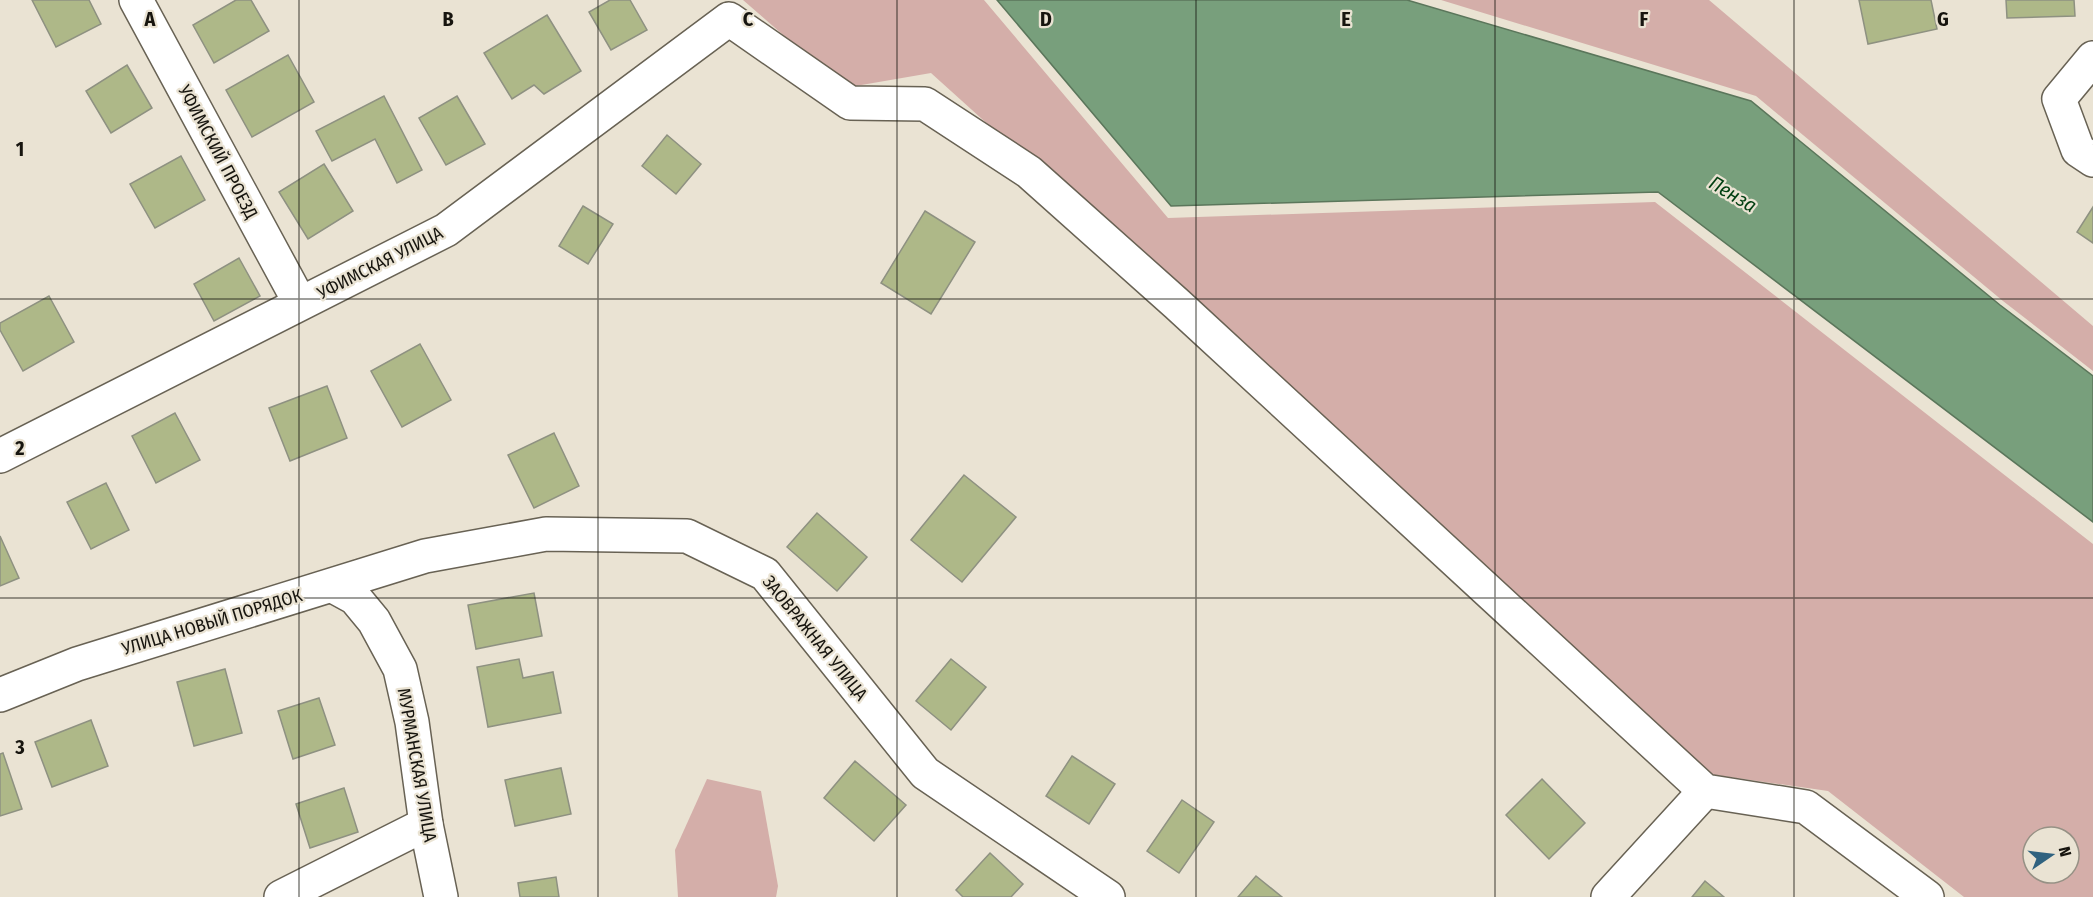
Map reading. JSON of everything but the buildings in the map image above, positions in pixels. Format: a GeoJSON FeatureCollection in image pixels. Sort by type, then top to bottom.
{"type":"FeatureCollection","features":[{"type":"Feature","properties":{"kind":"street","name":"УФИМСКИЙ ПРОЕЗД"},"geometry":{"type":"LineString","coordinates":[[136,0],[300,303]]}},
{"type":"Feature","properties":{"kind":"street","name":"УФИМСКАЯ УЛИЦА"},"geometry":{"type":"LineString","coordinates":[[0,456],[446,230],[729,19],[850,103],[925,104],[1029,172],[1177,304],[1705,791]]}},
{"type":"Feature","properties":{"kind":"street"},"geometry":{"type":"LineString","coordinates":[[2093,58],[2059,99],[2078,150],[2093,159]]}},
{"type":"Feature","properties":{"kind":"street","name":"ЗАОВРАЖНАЯ УЛИЦА"},"geometry":{"type":"LineString","coordinates":[[425,556],[546,534],[687,536],[765,574],[925,773],[1108,897]]}},
{"type":"Feature","properties":{"kind":"street","name":"УЛИЦА НОВЫЙ ПОРЯДОК"},"geometry":{"type":"LineString","coordinates":[[0,695],[77,664],[425,556]]}},
{"type":"Feature","properties":{"kind":"street","name":"МУРМАНСКАЯ УЛИЦА"},"geometry":{"type":"LineString","coordinates":[[333,586],[355,598],[375,621],[400,669],[412,722],[426,824],[441,897]]}},
{"type":"Feature","properties":{"kind":"street"},"geometry":{"type":"LineString","coordinates":[[1608,897],[1705,791],[1806,807],[1927,897]]}},
{"type":"Feature","properties":{"kind":"street"},"geometry":{"type":"LineString","coordinates":[[281,897],[426,824]]}},
{"type":"Feature","properties":{"kind":"shaded area"},"geometry":{"type":"Polygon","coordinates":[[[743,0],[984,0],[1168,218],[1655,202],[2093,544],[2093,897],[1964,897],[1828,791],[1709,774],[931,73],[844,88],[743,0]]]}},
{"type":"Feature","properties":{"kind":"shaded area"},"geometry":{"type":"Polygon","coordinates":[[[1441,0],[1709,0],[2093,326],[2093,371],[2003,301],[1756,96],[1441,0]]]}},
{"type":"Feature","properties":{"kind":"shaded area"},"geometry":{"type":"Polygon","coordinates":[[[707,779],[761,791],[778,886],[776,897],[678,897],[675,850],[707,779]]]}},
{"type":"Feature","properties":{"kind":"water","name":"Пенза"},"geometry":{"type":"Polygon","coordinates":[[[997,0],[1407,0],[1751,101],[2000,305],[2093,376],[2093,522],[1658,192],[1171,206],[997,0]]]}}]}
